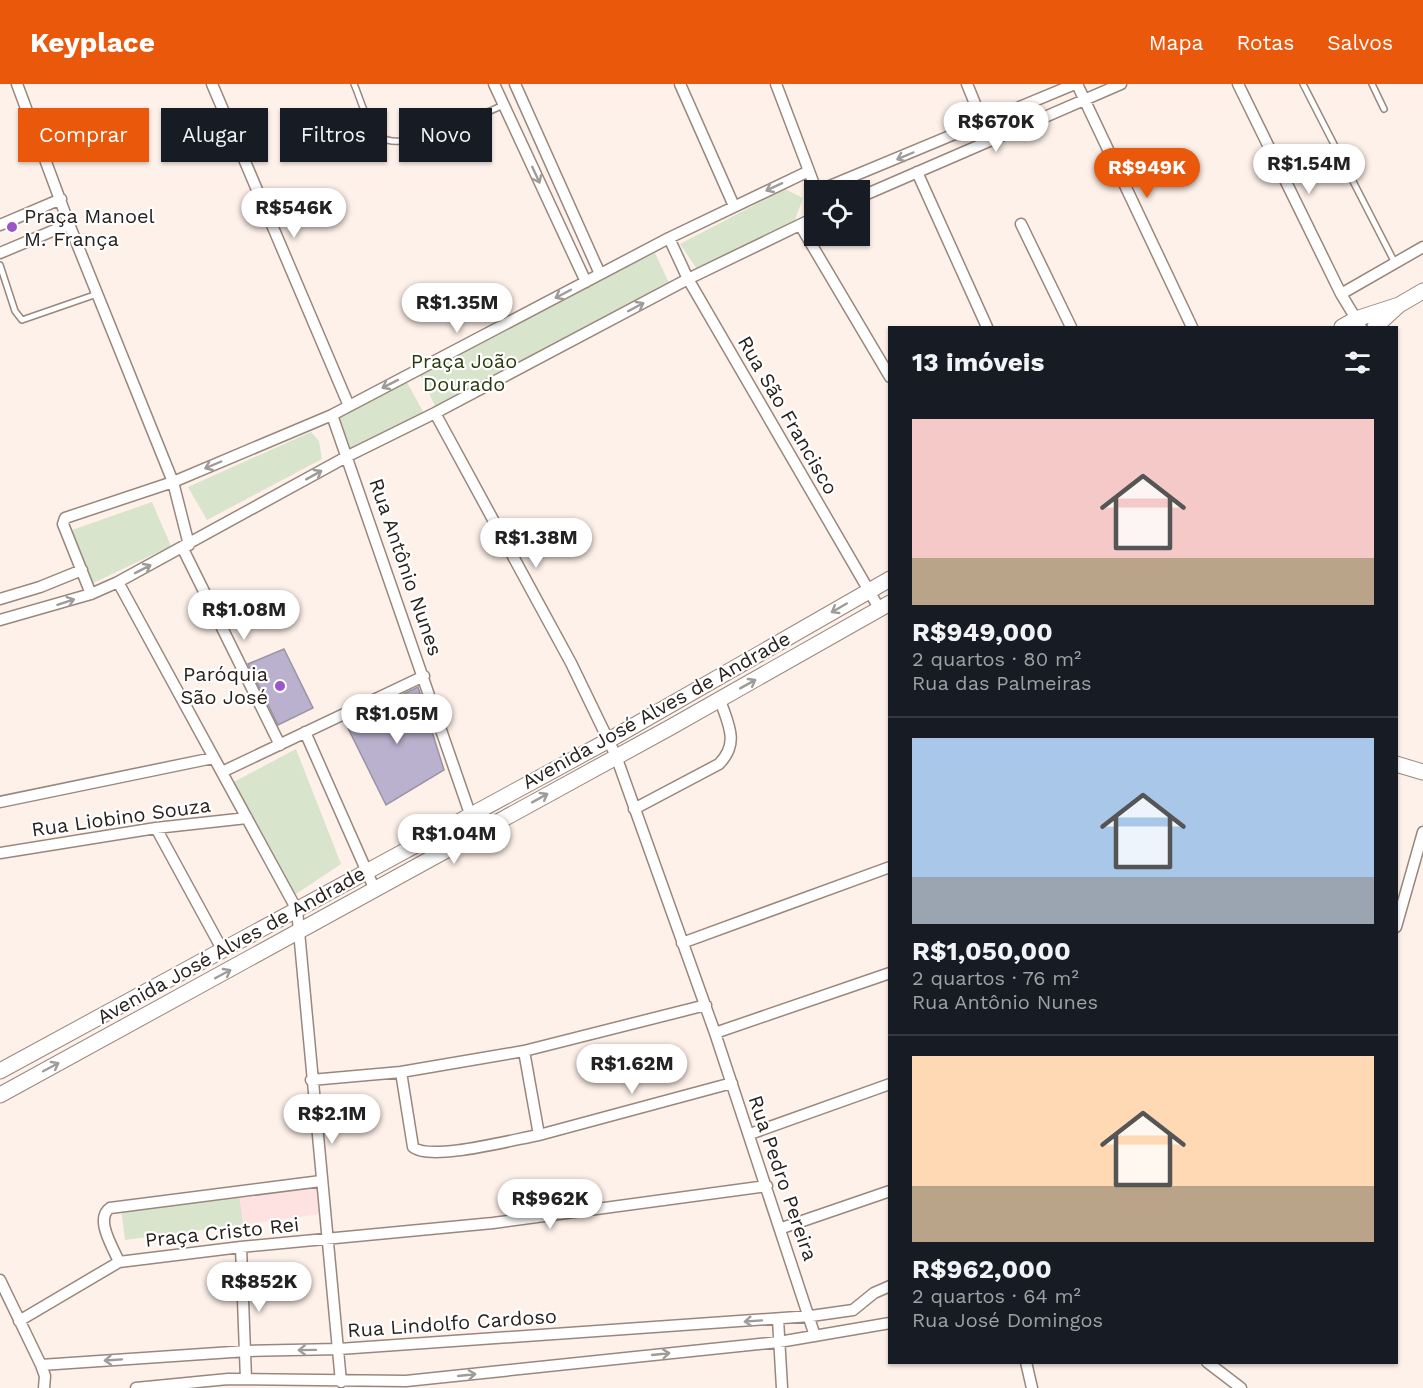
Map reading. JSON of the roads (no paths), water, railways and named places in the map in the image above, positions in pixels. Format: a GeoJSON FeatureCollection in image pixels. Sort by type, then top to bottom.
{"type":"FeatureCollection","features":[{"type":"Feature","properties":{"kind":"main road"},"geometry":{"type":"LineString","coordinates":[[1358,323],[1399,305],[1423,291]]}},
{"type":"Feature","properties":{"kind":"main road"},"geometry":{"type":"LineString","coordinates":[[1376,326],[1399,305]]}},
{"type":"Feature","properties":{"kind":"main road","name":"Avenida José Alves de Andrade"},"geometry":{"type":"LineString","coordinates":[[0,1071],[609,740],[888,580]]}},
{"type":"Feature","properties":{"kind":"main road","name":"Avenida José Alves de Andrade"},"geometry":{"type":"LineString","coordinates":[[0,1095],[720,700],[884,606]]}},
{"type":"Feature","properties":{"kind":"main road"},"geometry":{"type":"LineString","coordinates":[[1398,764],[1423,772]]}},
{"type":"Feature","properties":{"kind":"street"},"geometry":{"type":"LineString","coordinates":[[17,84],[69,224],[173,482],[186,547],[280,745]]}},
{"type":"Feature","properties":{"kind":"street"},"geometry":{"type":"LineString","coordinates":[[212,84],[349,406]]}},
{"type":"Feature","properties":{"kind":"street"},"geometry":{"type":"LineString","coordinates":[[494,84],[586,282]]}},
{"type":"Feature","properties":{"kind":"street"},"geometry":{"type":"LineString","coordinates":[[516,84],[600,274]]}},
{"type":"Feature","properties":{"kind":"street"},"geometry":{"type":"LineString","coordinates":[[680,84],[734,206]]}},
{"type":"Feature","properties":{"kind":"street"},"geometry":{"type":"LineString","coordinates":[[776,84],[813,180]]}},
{"type":"Feature","properties":{"kind":"street"},"geometry":{"type":"LineString","coordinates":[[966,84],[983,123]]}},
{"type":"Feature","properties":{"kind":"street"},"geometry":{"type":"LineString","coordinates":[[843,180],[1076,84],[1192,326]]}},
{"type":"Feature","properties":{"kind":"street"},"geometry":{"type":"LineString","coordinates":[[870,193],[1084,100],[1099,89],[1121,84]]}},
{"type":"Feature","properties":{"kind":"street"},"geometry":{"type":"LineString","coordinates":[[1238,84],[1341,294],[1358,323]]}},
{"type":"Feature","properties":{"kind":"street"},"geometry":{"type":"LineString","coordinates":[[961,132],[967,150]]}},
{"type":"Feature","properties":{"kind":"street"},"geometry":{"type":"LineString","coordinates":[[90,594],[63,524],[65,518],[173,482],[332,415],[669,238],[809,171]]}},
{"type":"Feature","properties":{"kind":"street"},"geometry":{"type":"LineString","coordinates":[[917,172],[987,326]]}},
{"type":"Feature","properties":{"kind":"street"},"geometry":{"type":"LineString","coordinates":[[0,225],[61,199]]}},
{"type":"Feature","properties":{"kind":"street"},"geometry":{"type":"LineString","coordinates":[[0,620],[90,594],[118,582],[186,547],[348,456],[435,413],[688,279],[804,223]]}},
{"type":"Feature","properties":{"kind":"street"},"geometry":{"type":"LineString","coordinates":[[0,253],[69,224]]}},
{"type":"Feature","properties":{"kind":"street"},"geometry":{"type":"LineString","coordinates":[[1021,224],[1071,326]]}},
{"type":"Feature","properties":{"kind":"street"},"geometry":{"type":"LineString","coordinates":[[800,225],[888,374]]}},
{"type":"Feature","properties":{"kind":"street","name":"Rua São Francisco"},"geometry":{"type":"LineString","coordinates":[[669,238],[688,279],[869,591],[884,606]]}},
{"type":"Feature","properties":{"kind":"street"},"geometry":{"type":"LineString","coordinates":[[1341,294],[1423,247]]}},
{"type":"Feature","properties":{"kind":"street","name":"Rua Pedro Pereira"},"geometry":{"type":"LineString","coordinates":[[435,413],[571,663],[616,756],[706,1005],[811,1316],[815,1336]]}},
{"type":"Feature","properties":{"kind":"street","name":"Rua Antônio Nunes"},"geometry":{"type":"LineString","coordinates":[[332,415],[477,834]]}},
{"type":"Feature","properties":{"kind":"street"},"geometry":{"type":"LineString","coordinates":[[0,599],[40,587],[82,570]]}},
{"type":"Feature","properties":{"kind":"street"},"geometry":{"type":"LineString","coordinates":[[118,582],[297,910],[301,931],[311,1080],[341,1382]]}},
{"type":"Feature","properties":{"kind":"street"},"geometry":{"type":"LineString","coordinates":[[40,587],[45,608]]}},
{"type":"Feature","properties":{"kind":"street","name":"Rua Liobino Souza"},"geometry":{"type":"LineString","coordinates":[[222,772],[424,676]]}},
{"type":"Feature","properties":{"kind":"street"},"geometry":{"type":"LineString","coordinates":[[634,809],[719,764],[727,756],[731,747],[731,735],[720,700]]}},
{"type":"Feature","properties":{"kind":"street"},"geometry":{"type":"LineString","coordinates":[[305,732],[375,890]]}},
{"type":"Feature","properties":{"kind":"street","name":"Rua Liobino Souza"},"geometry":{"type":"LineString","coordinates":[[0,802],[213,758]]}},
{"type":"Feature","properties":{"kind":"street","name":"Rua Liobino Souza"},"geometry":{"type":"LineString","coordinates":[[0,853],[156,828],[247,818]]}},
{"type":"Feature","properties":{"kind":"street"},"geometry":{"type":"LineString","coordinates":[[156,828],[223,951]]}},
{"type":"Feature","properties":{"kind":"street"},"geometry":{"type":"LineString","coordinates":[[1398,920],[1423,832]]}},
{"type":"Feature","properties":{"kind":"street"},"geometry":{"type":"LineString","coordinates":[[682,943],[888,868]]}},
{"type":"Feature","properties":{"kind":"street"},"geometry":{"type":"LineString","coordinates":[[715,1033],[888,974]]}},
{"type":"Feature","properties":{"kind":"street"},"geometry":{"type":"LineString","coordinates":[[311,1080],[401,1072],[524,1051],[706,1005]]}},
{"type":"Feature","properties":{"kind":"street"},"geometry":{"type":"LineString","coordinates":[[524,1051],[540,1135]]}},
{"type":"Feature","properties":{"kind":"street"},"geometry":{"type":"LineString","coordinates":[[401,1072],[410,1137],[417,1151],[435,1153],[540,1135],[732,1083]]}},
{"type":"Feature","properties":{"kind":"street"},"geometry":{"type":"LineString","coordinates":[[750,1134],[888,1084]]}},
{"type":"Feature","properties":{"kind":"street","name":"Praça Cristo Rei"},"geometry":{"type":"LineString","coordinates":[[119,1262],[103,1220],[105,1211],[114,1206],[321,1181]]}},
{"type":"Feature","properties":{"kind":"street","name":"Praça Cristo Rei"},"geometry":{"type":"LineString","coordinates":[[19,1321],[119,1262],[241,1247],[515,1220],[767,1186]]}},
{"type":"Feature","properties":{"kind":"street"},"geometry":{"type":"LineString","coordinates":[[782,1228],[888,1192]]}},
{"type":"Feature","properties":{"kind":"street"},"geometry":{"type":"LineString","coordinates":[[241,1247],[247,1351],[246,1379]]}},
{"type":"Feature","properties":{"kind":"street"},"geometry":{"type":"LineString","coordinates":[[0,1280],[41,1365],[45,1376],[44,1388]]}},
{"type":"Feature","properties":{"kind":"street"},"geometry":{"type":"LineString","coordinates":[[856,1327],[853,1310],[874,1293],[888,1287]]}},
{"type":"Feature","properties":{"kind":"street","name":"Rua Lindolfo Cardoso"},"geometry":{"type":"LineString","coordinates":[[41,1365],[247,1351],[339,1349],[778,1319],[853,1310]]}},
{"type":"Feature","properties":{"kind":"street"},"geometry":{"type":"LineString","coordinates":[[778,1319],[782,1388]]}},
{"type":"Feature","properties":{"kind":"street"},"geometry":{"type":"LineString","coordinates":[[136,1388],[207,1380],[341,1382],[459,1376],[779,1342],[888,1323]]}},
{"type":"Feature","properties":{"kind":"street"},"geometry":{"type":"LineString","coordinates":[[1026,1364],[1032,1388]]}},
{"type":"Feature","properties":{"kind":"street"},"geometry":{"type":"LineString","coordinates":[[1210,1364],[1240,1388]]}},
{"type":"Feature","properties":{"kind":"lane"},"geometry":{"type":"LineString","coordinates":[[354,84],[376,132],[383,139],[399,143],[419,138],[504,105]]}},
{"type":"Feature","properties":{"kind":"lane"},"geometry":{"type":"LineString","coordinates":[[1303,84],[1395,263]]}},
{"type":"Feature","properties":{"kind":"lane"},"geometry":{"type":"LineString","coordinates":[[1372,84],[1384,109]]}},
{"type":"Feature","properties":{"kind":"lane"},"geometry":{"type":"LineString","coordinates":[[0,265],[15,311],[22,320],[98,293]]}},
{"type":"Feature","properties":{"kind":"place","name":"Praça Manoel M. França"},"geometry":{"type":"Point","coordinates":[12,227]}},
{"type":"Feature","properties":{"kind":"place","name":"Paróquia São José"},"geometry":{"type":"Point","coordinates":[280,686]}},
{"type":"Feature","properties":{"kind":"park label","name":"Praça João Dourado"},"geometry":{"type":"Point","coordinates":[464,372]}}]}
